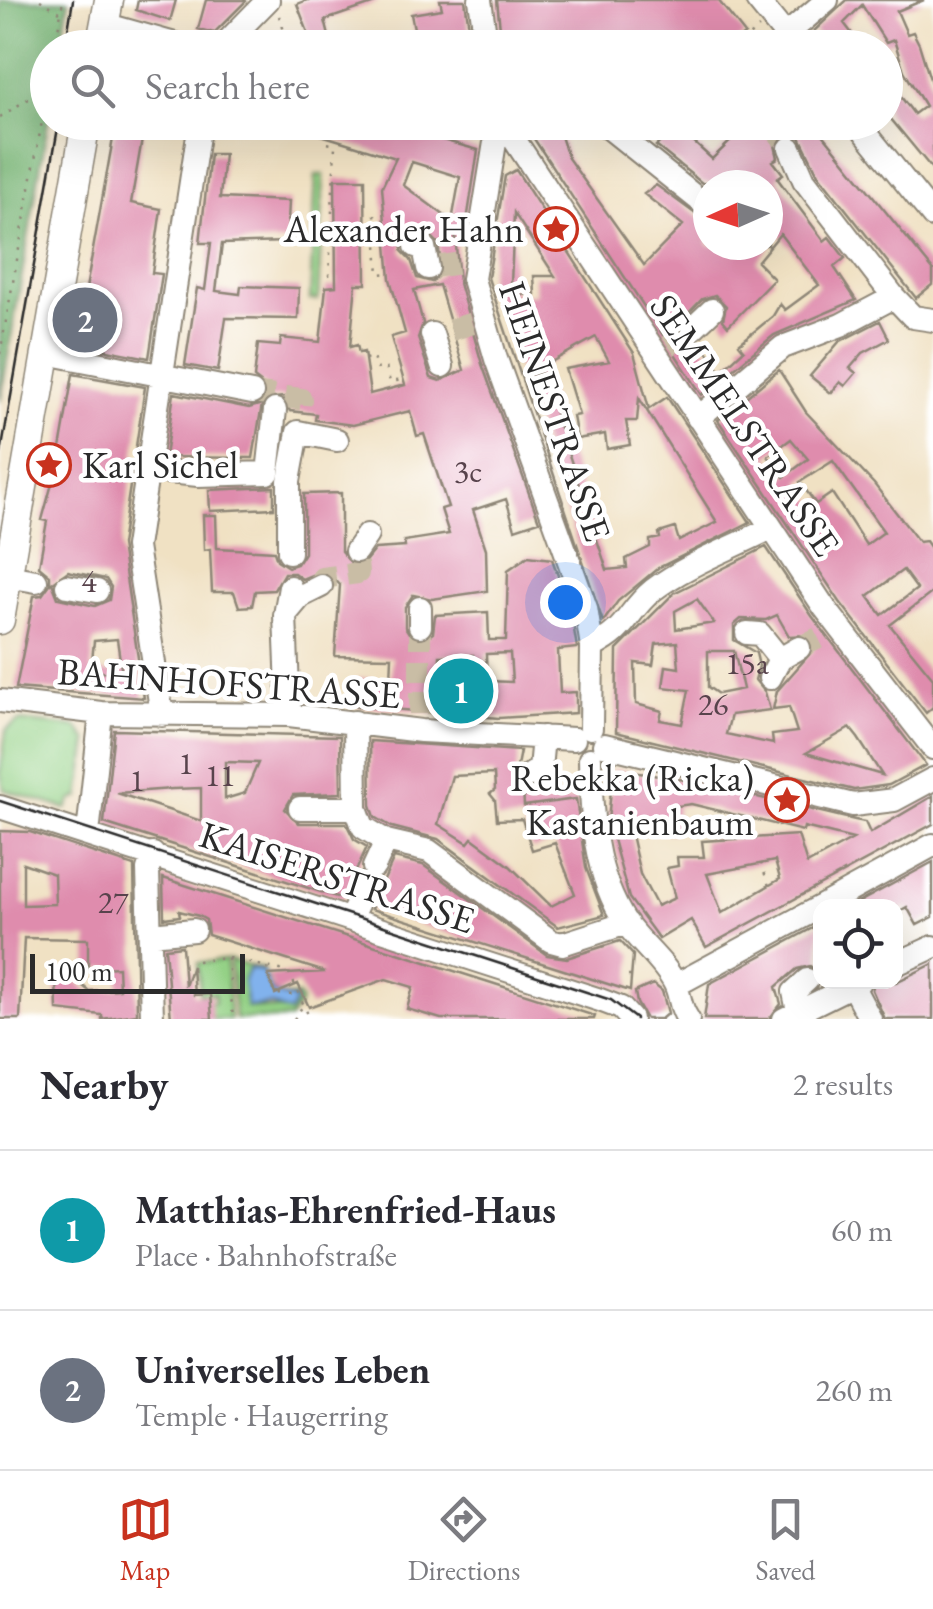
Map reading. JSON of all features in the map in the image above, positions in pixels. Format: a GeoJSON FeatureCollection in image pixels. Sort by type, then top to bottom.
{"type":"FeatureCollection","features":[{"type":"Feature","properties":{"kind":"main road"},"geometry":{"type":"LineString","coordinates":[[0,620],[7,576],[11,487],[46,353],[83,140]]}},
{"type":"Feature","properties":{"kind":"street"},"geometry":{"type":"LineString","coordinates":[[480,0],[484,30]]}},
{"type":"Feature","properties":{"kind":"street"},"geometry":{"type":"LineString","coordinates":[[778,25],[826,0]]}},
{"type":"Feature","properties":{"kind":"street"},"geometry":{"type":"LineString","coordinates":[[244,30],[273,8]]}},
{"type":"Feature","properties":{"kind":"street"},"geometry":{"type":"LineString","coordinates":[[162,716],[136,547],[198,140]]}},
{"type":"Feature","properties":{"kind":"street","name":"HEINESTRASSE"},"geometry":{"type":"LineString","coordinates":[[498,140],[466,262],[480,321],[586,608],[592,648],[590,743],[596,846],[626,924],[642,943],[678,1007]]}},
{"type":"Feature","properties":{"kind":"street","name":"SEMMELSTRASSE"},"geometry":{"type":"LineString","coordinates":[[509,140],[662,350],[698,418],[771,528],[832,631],[933,748]]}},
{"type":"Feature","properties":{"kind":"street"},"geometry":{"type":"LineString","coordinates":[[624,140],[693,195]]}},
{"type":"Feature","properties":{"kind":"street"},"geometry":{"type":"LineString","coordinates":[[872,140],[933,216]]}},
{"type":"Feature","properties":{"kind":"street"},"geometry":{"type":"LineString","coordinates":[[790,148],[804,180],[894,297],[913,317],[933,320]]}},
{"type":"Feature","properties":{"kind":"street"},"geometry":{"type":"LineString","coordinates":[[698,418],[782,347],[841,325],[894,297]]}},
{"type":"Feature","properties":{"kind":"street"},"geometry":{"type":"LineString","coordinates":[[692,329],[712,310]]}},
{"type":"Feature","properties":{"kind":"street"},"geometry":{"type":"LineString","coordinates":[[436,333],[442,366]]}},
{"type":"Feature","properties":{"kind":"street"},"geometry":{"type":"LineString","coordinates":[[46,353],[252,393]]}},
{"type":"Feature","properties":{"kind":"street"},"geometry":{"type":"LineString","coordinates":[[149,470],[198,475],[268,472],[275,410]]}},
{"type":"Feature","properties":{"kind":"street"},"geometry":{"type":"LineString","coordinates":[[289,552],[289,480],[299,422],[337,440]]}},
{"type":"Feature","properties":{"kind":"street"},"geometry":{"type":"LineString","coordinates":[[592,648],[617,635],[638,604],[666,581],[771,528]]}},
{"type":"Feature","properties":{"kind":"street"},"geometry":{"type":"LineString","coordinates":[[7,576],[36,581]]}},
{"type":"Feature","properties":{"kind":"street"},"geometry":{"type":"LineString","coordinates":[[67,586],[97,591]]}},
{"type":"Feature","properties":{"kind":"street"},"geometry":{"type":"LineString","coordinates":[[285,615],[301,596],[321,586]]}},
{"type":"Feature","properties":{"kind":"street"},"geometry":{"type":"LineString","coordinates":[[289,716],[285,615],[290,587]]}},
{"type":"Feature","properties":{"kind":"street"},"geometry":{"type":"LineString","coordinates":[[747,634],[760,634],[783,662]]}},
{"type":"Feature","properties":{"kind":"street","name":"BAHNHOFSTRASSE"},"geometry":{"type":"LineString","coordinates":[[0,701],[100,714],[289,716],[420,723],[590,743],[853,806],[894,800],[933,779]]}},
{"type":"Feature","properties":{"kind":"street"},"geometry":{"type":"LineString","coordinates":[[88,834],[100,714]]}},
{"type":"Feature","properties":{"kind":"street"},"geometry":{"type":"LineString","coordinates":[[354,722],[356,808],[363,827],[386,841],[428,852],[551,941],[562,944],[626,924]]}},
{"type":"Feature","properties":{"kind":"street"},"geometry":{"type":"LineString","coordinates":[[530,776],[540,769],[544,738]]}},
{"type":"Feature","properties":{"kind":"street","name":"KAISERSTRASSE"},"geometry":{"type":"LineString","coordinates":[[0,808],[88,834],[151,862],[352,917],[626,1014]]}},
{"type":"Feature","properties":{"kind":"street"},"geometry":{"type":"LineString","coordinates":[[300,808],[356,808]]}},
{"type":"Feature","properties":{"kind":"street"},"geometry":{"type":"LineString","coordinates":[[0,823],[30,816]]}},
{"type":"Feature","properties":{"kind":"street"},"geometry":{"type":"LineString","coordinates":[[352,917],[386,841]]}},
{"type":"Feature","properties":{"kind":"street"},"geometry":{"type":"LineString","coordinates":[[835,899],[933,845]]}},
{"type":"Feature","properties":{"kind":"street"},"geometry":{"type":"LineString","coordinates":[[151,862],[152,1019]]}},
{"type":"Feature","properties":{"kind":"street"},"geometry":{"type":"LineString","coordinates":[[678,1007],[813,913]]}},
{"type":"Feature","properties":{"kind":"street"},"geometry":{"type":"LineString","coordinates":[[150,934],[194,930]]}},
{"type":"Feature","properties":{"kind":"street"},"geometry":{"type":"LineString","coordinates":[[903,961],[933,947]]}},
{"type":"Feature","properties":{"kind":"street"},"geometry":{"type":"LineString","coordinates":[[791,1015],[794,992],[807,980]]}},
{"type":"Feature","properties":{"kind":"street"},"geometry":{"type":"LineString","coordinates":[[791,1015],[844,989]]}},
{"type":"Feature","properties":{"kind":"street"},"geometry":{"type":"LineString","coordinates":[[858,989],[870,1019]]}},
{"type":"Feature","properties":{"kind":"path"},"geometry":{"type":"LineString","coordinates":[[40,0],[61,12]]}},
{"type":"Feature","properties":{"kind":"path"},"geometry":{"type":"LineString","coordinates":[[58,30],[64,0]]}},
{"type":"Feature","properties":{"kind":"path"},"geometry":{"type":"LineString","coordinates":[[0,117],[30,98]]}},
{"type":"Feature","properties":{"kind":"path"},"geometry":{"type":"LineString","coordinates":[[0,354],[38,140]]}},
{"type":"Feature","properties":{"kind":"path"},"geometry":{"type":"LineString","coordinates":[[328,140],[327,146],[335,146],[329,276]]}},
{"type":"Feature","properties":{"kind":"path"},"geometry":{"type":"LineString","coordinates":[[375,214],[379,274],[390,273]]}},
{"type":"Feature","properties":{"kind":"path"},"geometry":{"type":"LineString","coordinates":[[365,359],[373,358],[376,370],[386,368],[390,382],[403,380]]}},
{"type":"Feature","properties":{"kind":"path"},"geometry":{"type":"LineString","coordinates":[[738,668],[743,688]]}},
{"type":"Feature","properties":{"kind":"path"},"geometry":{"type":"LineString","coordinates":[[751,818],[752,838]]}},
{"type":"Feature","properties":{"kind":"path"},"geometry":{"type":"LineString","coordinates":[[761,864],[769,886]]}},
{"type":"Feature","properties":{"kind":"path"},"geometry":{"type":"LineString","coordinates":[[197,961],[228,958],[289,972],[310,1019]]}},
{"type":"Feature","properties":{"kind":"path"},"geometry":{"type":"LineString","coordinates":[[228,958],[233,1019]]}},
{"type":"Feature","properties":{"kind":"path"},"geometry":{"type":"LineString","coordinates":[[267,967],[272,992],[299,995]]}},
{"type":"Feature","properties":{"kind":"path"},"geometry":{"type":"LineString","coordinates":[[294,1019],[304,1004]]}},
{"type":"Feature","properties":{"kind":"green space"},"geometry":{"type":"Polygon","coordinates":[[[0,0],[69,0],[64,30],[30,30],[30,140],[45,140],[0,402],[0,0]]]}},
{"type":"Feature","properties":{"kind":"green space"},"geometry":{"type":"Polygon","coordinates":[[[316,175],[324,175],[318,300],[310,300],[316,175]]]}},
{"type":"Feature","properties":{"kind":"green space"},"geometry":{"type":"Polygon","coordinates":[[[19,721],[77,727],[88,741],[80,797],[72,800],[67,809],[4,790],[0,772],[6,730],[19,721]]]}},
{"type":"Feature","properties":{"kind":"green space"},"geometry":{"type":"Polygon","coordinates":[[[226,960],[230,1019],[212,1019],[206,1003],[215,1002],[214,994],[200,995],[198,963],[226,960]]]}},
{"type":"Feature","properties":{"kind":"green space"},"geometry":{"type":"Polygon","coordinates":[[[230,960],[263,969],[247,1007],[283,1010],[293,998],[281,996],[298,996],[301,1002],[290,1019],[235,1019],[230,960]]]}},
{"type":"Feature","properties":{"kind":"water"},"geometry":{"type":"Polygon","coordinates":[[[249,968],[263,971],[273,993],[296,1000],[290,1013],[271,1005],[247,1007],[243,981],[249,968]]]}},
{"type":"Feature","properties":{"kind":"building"},"geometry":{"type":"Polygon","coordinates":[[[138,0],[176,0],[170,21],[136,10],[138,0]]]}},
{"type":"Feature","properties":{"kind":"building"},"geometry":{"type":"Polygon","coordinates":[[[206,0],[246,1],[217,30],[198,29],[206,0]]]}},
{"type":"Feature","properties":{"kind":"building"},"geometry":{"type":"Polygon","coordinates":[[[307,0],[378,2],[325,20],[328,30],[307,30],[297,4],[307,0]]]}},
{"type":"Feature","properties":{"kind":"building"},"geometry":{"type":"Polygon","coordinates":[[[440,0],[465,0],[469,30],[414,30],[411,14],[442,9],[440,0]]]}},
{"type":"Feature","properties":{"kind":"building"},"geometry":{"type":"Polygon","coordinates":[[[497,0],[718,0],[742,30],[500,30],[497,0]]]}},
{"type":"Feature","properties":{"kind":"building"},"geometry":{"type":"Polygon","coordinates":[[[847,0],[924,0],[897,11],[907,34],[913,32],[919,44],[933,89],[933,170],[903,134],[903,99],[914,114],[925,106],[903,68],[903,30],[878,30],[862,5],[844,23],[849,30],[815,30],[847,0]]]}},
{"type":"Feature","properties":{"kind":"building"},"geometry":{"type":"Polygon","coordinates":[[[113,140],[142,140],[131,203],[161,209],[152,273],[162,274],[149,358],[76,344],[113,140]]]}},
{"type":"Feature","properties":{"kind":"building"},"geometry":{"type":"Polygon","coordinates":[[[338,140],[443,140],[478,150],[465,234],[455,233],[459,283],[482,364],[539,521],[515,529],[506,499],[473,510],[486,549],[487,591],[432,599],[413,595],[405,607],[405,627],[412,638],[421,641],[433,633],[435,615],[488,612],[489,640],[506,640],[508,570],[528,556],[552,559],[571,612],[577,648],[558,650],[560,693],[576,692],[576,713],[499,718],[356,706],[359,678],[391,680],[392,657],[335,656],[340,585],[330,574],[321,571],[302,579],[294,573],[284,573],[274,590],[255,591],[252,606],[239,607],[234,592],[212,592],[210,549],[204,550],[203,515],[216,515],[217,548],[274,551],[277,560],[288,567],[297,564],[304,553],[304,494],[341,493],[341,551],[354,566],[363,564],[375,549],[405,547],[404,541],[449,534],[441,509],[448,507],[424,434],[417,436],[410,411],[353,425],[315,420],[316,414],[290,411],[283,397],[265,399],[266,387],[254,378],[258,344],[280,346],[281,338],[320,342],[326,287],[336,286],[335,179],[365,179],[366,284],[356,284],[350,347],[357,345],[359,353],[364,352],[370,394],[405,385],[391,337],[405,333],[390,279],[382,187],[396,158],[338,140]],[[412,162],[403,185],[452,221],[460,177],[412,162]],[[411,232],[404,238],[402,251],[411,260],[417,278],[432,282],[442,272],[438,243],[427,232],[411,232]],[[439,285],[414,290],[423,323],[418,338],[431,378],[440,381],[464,370],[439,285]],[[510,653],[486,654],[487,681],[512,682],[510,653]],[[473,655],[440,656],[439,679],[472,680],[473,655]]]}},
{"type":"Feature","properties":{"kind":"building"},"geometry":{"type":"Polygon","coordinates":[[[535,140],[562,140],[568,158],[644,265],[683,225],[644,194],[656,185],[693,212],[693,260],[759,260],[774,279],[728,326],[723,320],[726,306],[715,295],[702,299],[678,324],[681,339],[689,344],[700,341],[721,371],[744,350],[739,344],[773,316],[780,304],[785,310],[819,285],[783,238],[783,186],[824,241],[829,237],[845,258],[834,267],[856,300],[774,335],[702,395],[535,140]]]}},
{"type":"Feature","properties":{"kind":"building"},"geometry":{"type":"Polygon","coordinates":[[[663,140],[691,140],[712,159],[732,140],[779,140],[775,145],[778,158],[773,161],[780,170],[693,170],[693,176],[656,146],[663,140]]]}},
{"type":"Feature","properties":{"kind":"building"},"geometry":{"type":"Polygon","coordinates":[[[801,140],[828,140],[933,270],[933,284],[916,298],[818,174],[801,140]]]}},
{"type":"Feature","properties":{"kind":"building"},"geometry":{"type":"Polygon","coordinates":[[[210,154],[224,154],[220,198],[289,201],[287,242],[222,244],[216,291],[240,294],[241,286],[299,288],[298,319],[226,318],[218,371],[185,365],[197,288],[205,290],[211,243],[200,243],[210,154]]]}},
{"type":"Feature","properties":{"kind":"building"},"geometry":{"type":"Polygon","coordinates":[[[516,170],[634,353],[649,409],[667,397],[750,522],[658,568],[618,601],[603,622],[488,278],[505,176],[516,170]],[[514,213],[511,284],[515,295],[535,294],[534,276],[555,276],[514,213]],[[596,337],[526,376],[542,373],[607,570],[627,568],[626,559],[650,547],[650,540],[660,538],[659,533],[675,528],[679,541],[717,522],[639,398],[637,421],[626,421],[630,445],[607,449],[605,434],[577,439],[573,416],[579,415],[565,369],[609,361],[596,337]]]}},
{"type":"Feature","properties":{"kind":"building"},"geometry":{"type":"Polygon","coordinates":[[[880,321],[889,339],[863,353],[850,368],[856,373],[845,386],[840,382],[831,393],[810,376],[839,342],[880,321]]]}},
{"type":"Feature","properties":{"kind":"building"},"geometry":{"type":"Polygon","coordinates":[[[779,370],[806,412],[874,484],[919,542],[926,541],[933,551],[933,592],[890,625],[933,678],[933,707],[926,713],[840,602],[718,420],[779,370]],[[791,439],[768,456],[784,477],[808,459],[791,439]],[[833,461],[800,482],[816,504],[832,493],[866,545],[884,532],[833,461]],[[903,570],[868,596],[882,615],[917,589],[903,570]]]}},
{"type":"Feature","properties":{"kind":"building"},"geometry":{"type":"Polygon","coordinates":[[[73,374],[145,387],[121,545],[144,698],[16,688],[34,596],[42,595],[50,584],[50,575],[39,566],[47,521],[42,520],[56,469],[48,459],[60,449],[73,374]],[[68,571],[52,583],[58,598],[95,606],[109,600],[111,587],[106,579],[68,571]],[[117,639],[94,641],[91,671],[122,674],[117,639]]]}},
{"type":"Feature","properties":{"kind":"building"},"geometry":{"type":"Polygon","coordinates":[[[174,393],[249,408],[262,404],[253,458],[165,457],[174,393]]]}},
{"type":"Feature","properties":{"kind":"building"},"geometry":{"type":"Polygon","coordinates":[[[274,487],[274,508],[210,511],[209,490],[274,487]]]}},
{"type":"Feature","properties":{"kind":"building"},"geometry":{"type":"Polygon","coordinates":[[[766,547],[812,616],[926,765],[889,785],[854,790],[616,732],[617,650],[674,593],[766,547]],[[697,599],[675,611],[676,629],[714,623],[697,599]],[[777,615],[766,620],[741,619],[734,625],[734,640],[756,653],[759,666],[755,680],[765,692],[770,710],[731,715],[726,734],[773,744],[772,735],[797,732],[789,707],[773,709],[777,691],[814,649],[806,635],[789,636],[777,615]],[[677,642],[656,644],[653,665],[635,663],[636,704],[662,711],[660,720],[682,724],[689,690],[663,687],[666,666],[679,668],[677,642]],[[708,651],[708,687],[718,694],[743,689],[734,651],[708,651]],[[850,728],[806,753],[882,775],[850,728]]]}},
{"type":"Feature","properties":{"kind":"building"},"geometry":{"type":"Polygon","coordinates":[[[114,730],[340,736],[341,793],[293,795],[285,809],[299,823],[346,823],[354,839],[367,847],[343,899],[104,823],[114,730]],[[225,762],[225,799],[245,793],[258,763],[225,762]],[[201,788],[172,789],[117,793],[201,821],[201,788]]]}},
{"type":"Feature","properties":{"kind":"building"},"geometry":{"type":"Polygon","coordinates":[[[370,741],[520,751],[515,776],[523,788],[524,806],[576,799],[586,868],[604,915],[558,927],[438,839],[392,827],[375,817],[371,805],[370,741]],[[494,774],[452,776],[438,824],[468,843],[472,838],[510,866],[551,906],[575,894],[555,843],[532,850],[522,819],[497,820],[495,800],[490,794],[495,790],[494,774]]]}},
{"type":"Feature","properties":{"kind":"building"},"geometry":{"type":"Polygon","coordinates":[[[613,769],[685,780],[865,822],[870,833],[933,796],[933,824],[706,947],[691,920],[659,939],[629,898],[608,821],[613,769]],[[691,804],[677,806],[675,833],[630,830],[640,874],[657,906],[675,898],[667,868],[678,866],[677,857],[704,857],[702,841],[798,835],[807,864],[853,839],[804,827],[803,831],[691,804]],[[775,861],[707,874],[722,913],[780,879],[775,861]]]}},
{"type":"Feature","properties":{"kind":"building"},"geometry":{"type":"Polygon","coordinates":[[[0,831],[30,832],[134,866],[137,1014],[102,1019],[102,1015],[57,1010],[56,978],[72,977],[89,991],[119,989],[118,967],[88,969],[88,939],[24,938],[20,1019],[0,1019],[0,831]],[[23,863],[23,905],[55,904],[54,874],[23,863]]]}},
{"type":"Feature","properties":{"kind":"building"},"geometry":{"type":"Polygon","coordinates":[[[394,858],[423,865],[547,955],[567,958],[620,941],[633,955],[630,991],[371,909],[394,858]]]}},
{"type":"Feature","properties":{"kind":"building"},"geometry":{"type":"Polygon","coordinates":[[[933,862],[933,917],[917,925],[907,907],[903,909],[903,899],[865,899],[933,862]]]}},
{"type":"Feature","properties":{"kind":"building"},"geometry":{"type":"Polygon","coordinates":[[[163,878],[595,1016],[441,1019],[407,1009],[413,987],[386,979],[309,1007],[298,984],[275,994],[268,975],[325,972],[208,935],[206,920],[199,916],[179,911],[180,916],[164,918],[163,878]]]}},
{"type":"Feature","properties":{"kind":"building"},"geometry":{"type":"Polygon","coordinates":[[[813,928],[813,968],[797,969],[776,987],[781,1004],[769,1019],[704,1019],[709,984],[813,928]]]}},
{"type":"Feature","properties":{"kind":"building"},"geometry":{"type":"Polygon","coordinates":[[[182,946],[185,986],[192,966],[194,995],[210,994],[212,1019],[171,1019],[165,948],[182,946]]]}},
{"type":"Feature","properties":{"kind":"building"},"geometry":{"type":"Polygon","coordinates":[[[933,964],[933,1019],[885,1019],[872,989],[903,989],[903,979],[933,964]]]}},
{"type":"Feature","properties":{"kind":"building"},"geometry":{"type":"Polygon","coordinates":[[[653,984],[662,991],[668,1013],[661,1019],[646,1019],[637,1003],[635,992],[653,984]]]}},
{"type":"Feature","properties":{"kind":"tunnel"},"geometry":{"type":"LineString","coordinates":[[784,140],[790,148]]}},
{"type":"Feature","properties":{"kind":"tunnel"},"geometry":{"type":"LineString","coordinates":[[435,267],[460,263]]}},
{"type":"Feature","properties":{"kind":"tunnel"},"geometry":{"type":"LineString","coordinates":[[451,330],[476,322]]}},
{"type":"Feature","properties":{"kind":"tunnel"},"geometry":{"type":"LineString","coordinates":[[668,346],[692,329]]}},
{"type":"Feature","properties":{"kind":"tunnel"},"geometry":{"type":"LineString","coordinates":[[252,393],[301,399],[300,412]]}},
{"type":"Feature","properties":{"kind":"tunnel"},"geometry":{"type":"LineString","coordinates":[[321,586],[322,578],[358,573],[356,551]]}},
{"type":"Feature","properties":{"kind":"tunnel"},"geometry":{"type":"LineString","coordinates":[[420,626],[420,714]]}},
{"type":"Feature","properties":{"kind":"tunnel"},"geometry":{"type":"LineString","coordinates":[[799,648],[826,634]]}},
{"type":"Feature","properties":{"kind":"tram line"},"geometry":{"type":"LineString","coordinates":[[68,30],[73,0]]}},
{"type":"Feature","properties":{"kind":"tram line"},"geometry":{"type":"LineString","coordinates":[[0,459],[56,140]]}},
{"type":"Feature","properties":{"kind":"tram line"},"geometry":{"type":"LineString","coordinates":[[0,801],[611,1000],[636,1019]]}},
{"type":"Feature","properties":{"kind":"place","name":"Alexander Hahn"},"geometry":{"type":"Point","coordinates":[556,229]}},
{"type":"Feature","properties":{"kind":"place","name":"Universelles Leben"},"geometry":{"type":"Point","coordinates":[85,320]}},
{"type":"Feature","properties":{"kind":"place","name":"Karl Sichel"},"geometry":{"type":"Point","coordinates":[49,465]}},
{"type":"Feature","properties":{"kind":"place","name":"Matthias-Ehrenfried-Haus"},"geometry":{"type":"Point","coordinates":[461,691]}},
{"type":"Feature","properties":{"kind":"place","name":"Rebekka (Ricka) Kastanienbaum"},"geometry":{"type":"Point","coordinates":[787,800]}}]}
